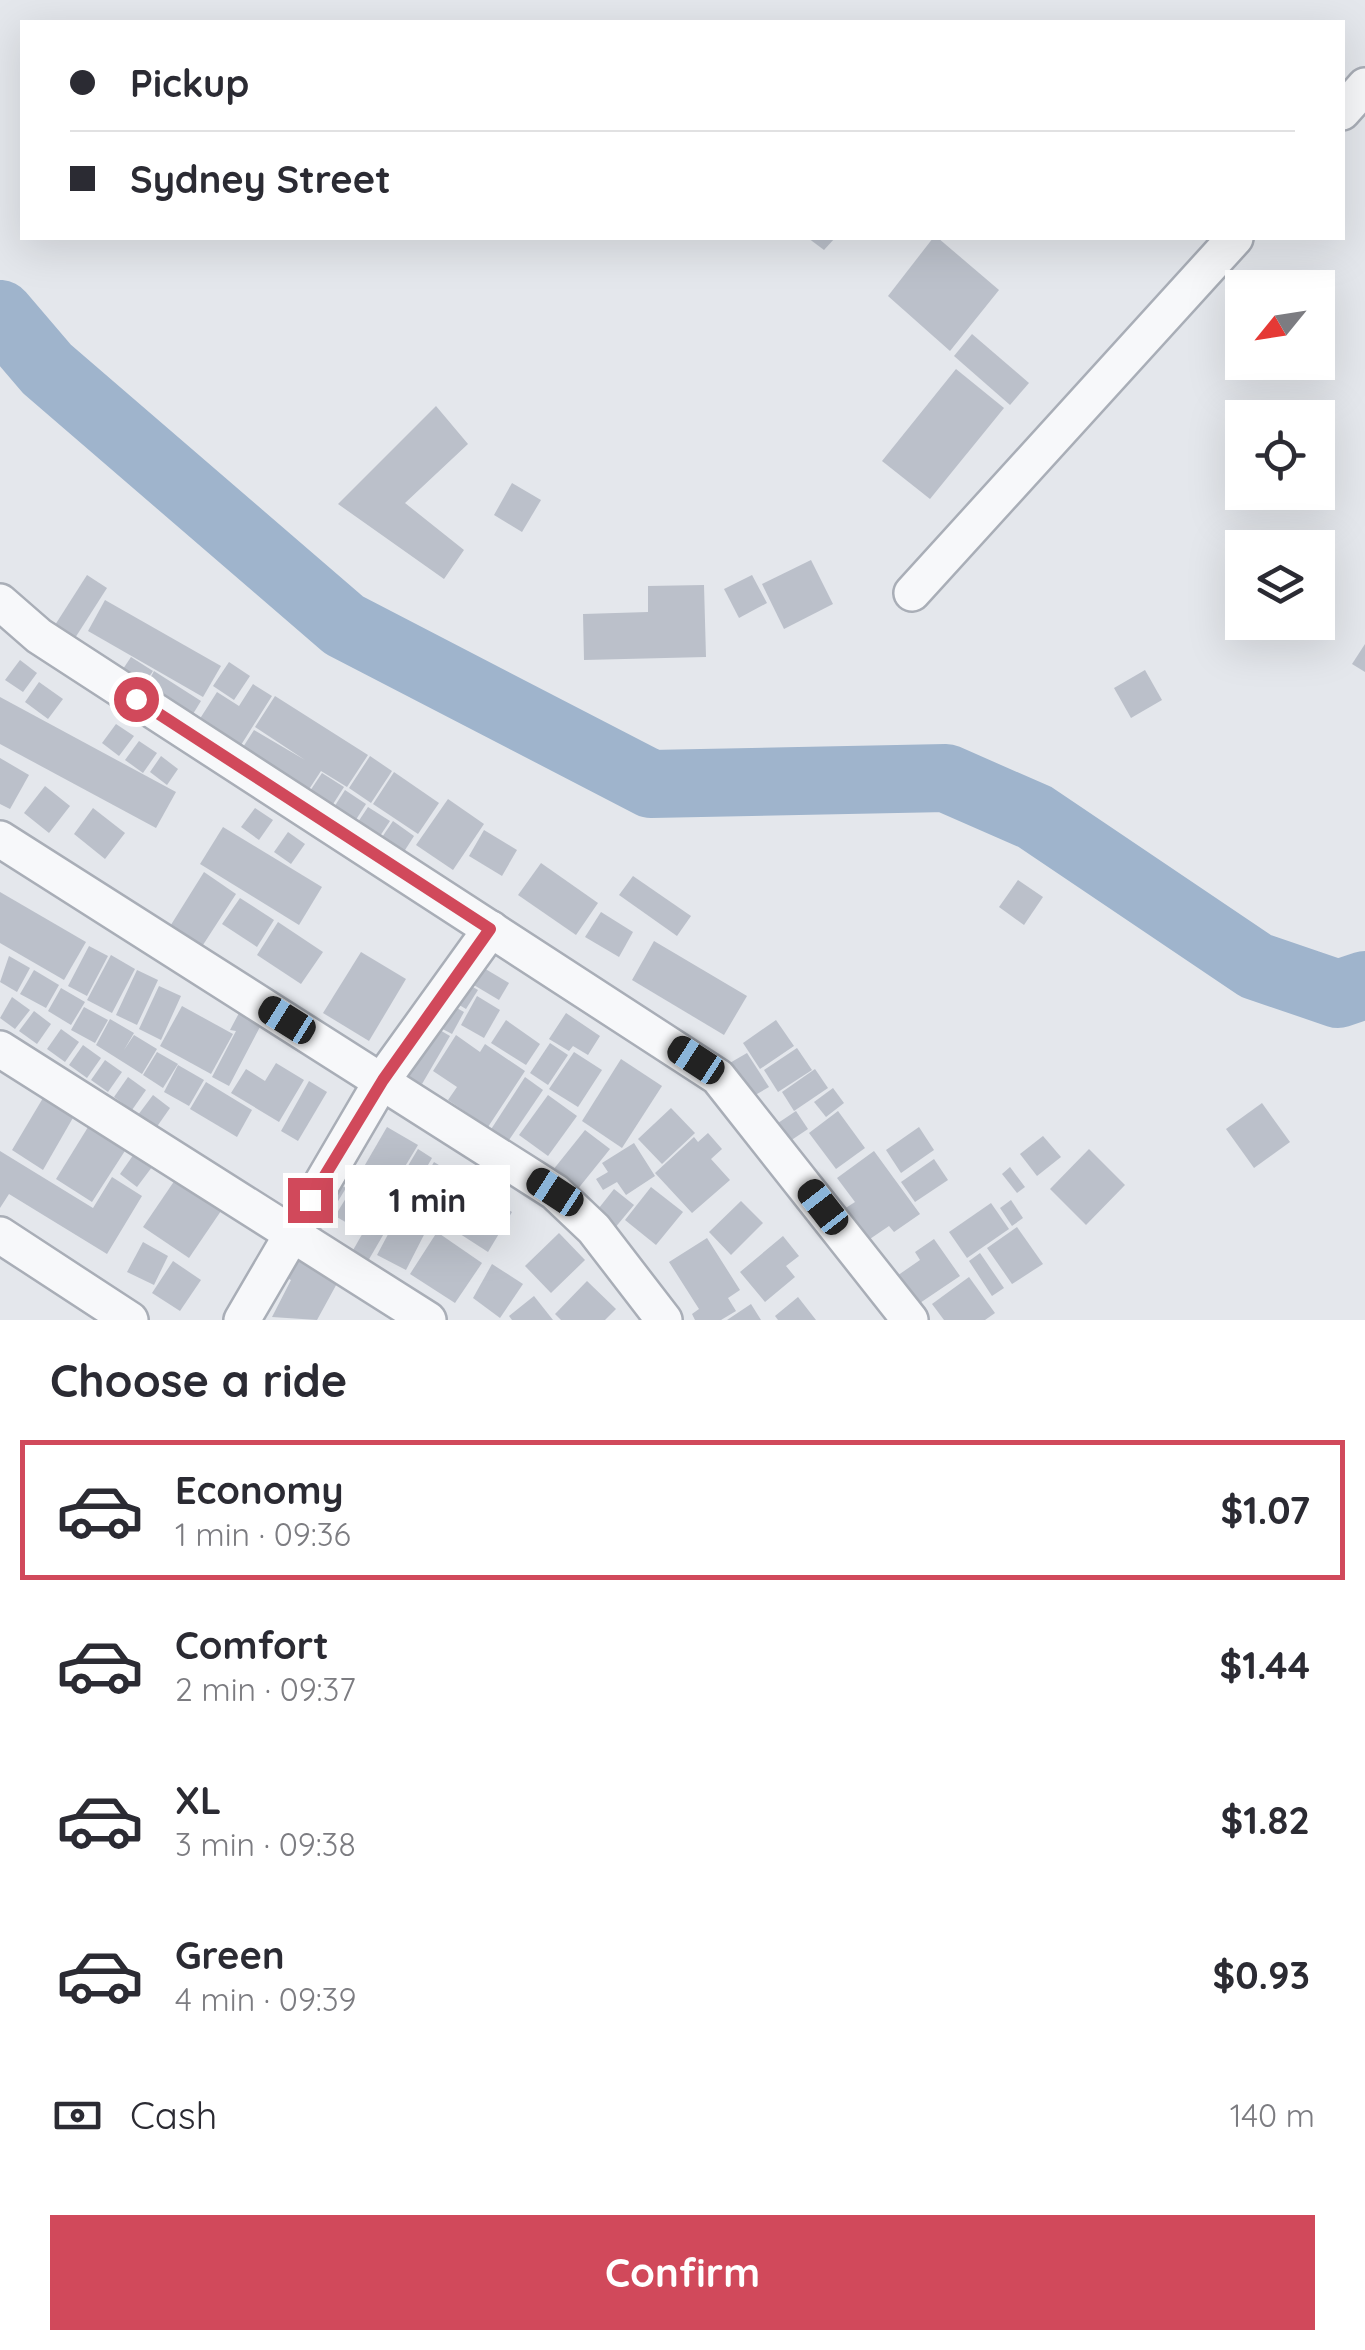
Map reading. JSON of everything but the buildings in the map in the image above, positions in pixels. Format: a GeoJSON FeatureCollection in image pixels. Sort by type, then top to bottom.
{"type":"FeatureCollection","features":[{"type":"Feature","properties":{"kind":"street"},"geometry":{"type":"LineString","coordinates":[[1345,109],[1365,86]]}},
{"type":"Feature","properties":{"kind":"street"},"geometry":{"type":"LineString","coordinates":[[912,594],[1233,240]]}},
{"type":"Feature","properties":{"kind":"street"},"geometry":{"type":"LineString","coordinates":[[0,602],[38,636],[718,1077],[910,1320]]}},
{"type":"Feature","properties":{"kind":"street"},"geometry":{"type":"LineString","coordinates":[[0,839],[555,1192],[594,1229],[664,1320]]}},
{"type":"Feature","properties":{"kind":"street"},"geometry":{"type":"LineString","coordinates":[[242,1320],[383,1080],[490,929]]}},
{"type":"Feature","properties":{"kind":"street"},"geometry":{"type":"LineString","coordinates":[[0,1049],[292,1230],[428,1320]]}},
{"type":"Feature","properties":{"kind":"street"},"geometry":{"type":"LineString","coordinates":[[0,1235],[130,1320]]}},
{"type":"Feature","properties":{"kind":"waterway"},"geometry":{"type":"LineString","coordinates":[[0,314],[47,369],[344,625],[651,784],[946,778],[1035,817],[1256,966],[1338,994],[1365,985]]}},
{"type":"Feature","properties":{"kind":"route"},"geometry":{"type":"LineString","coordinates":[[136,699],[490,929],[383,1080],[310,1200]]}}]}
